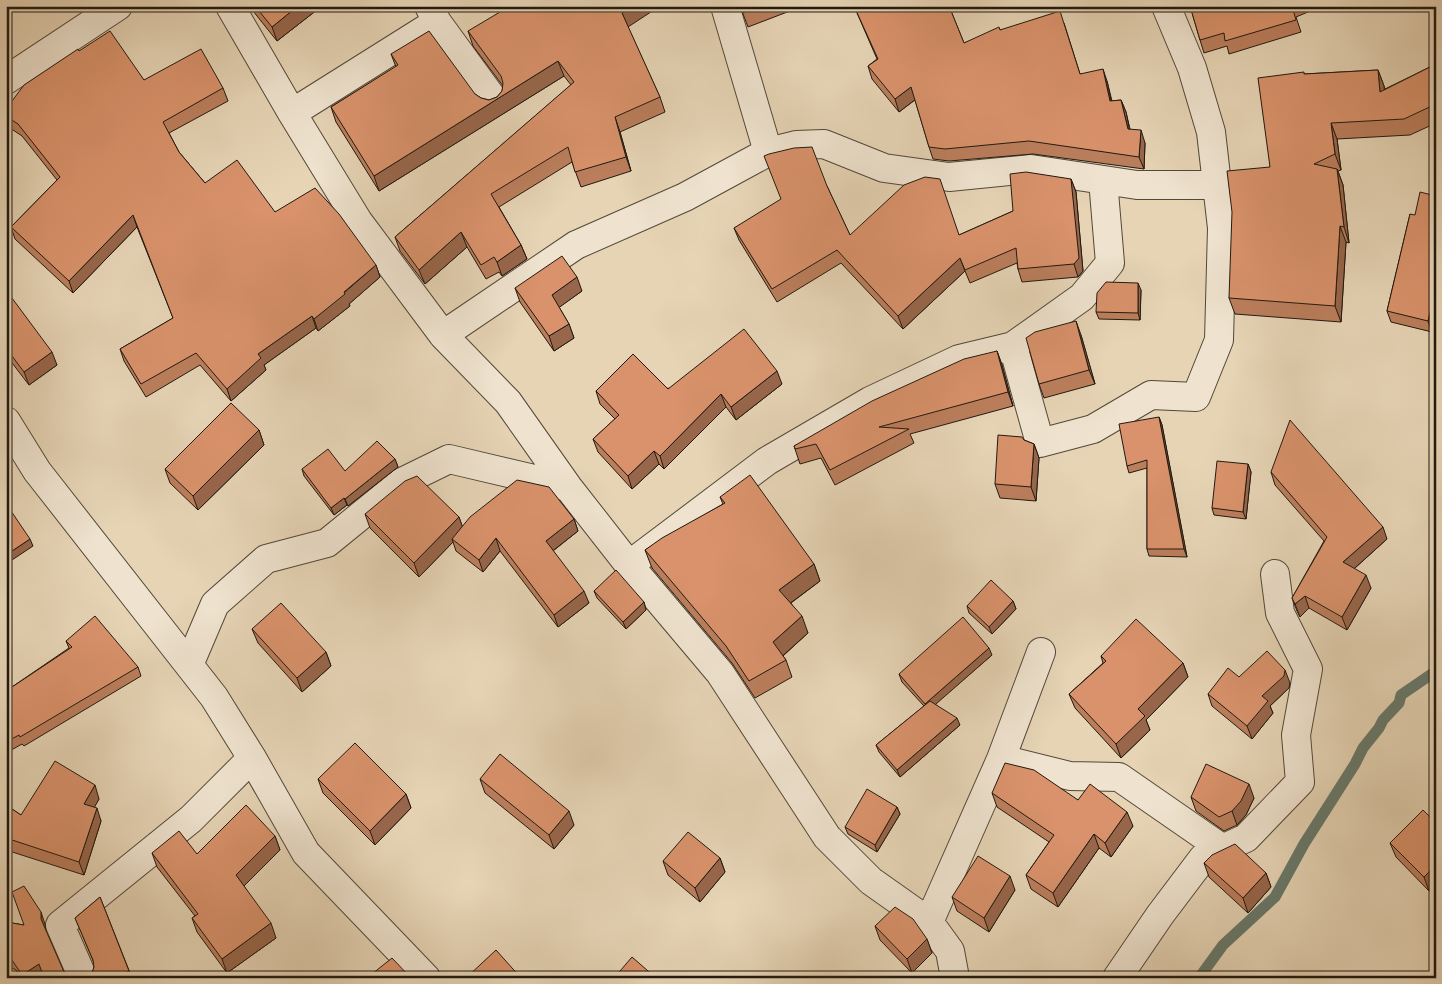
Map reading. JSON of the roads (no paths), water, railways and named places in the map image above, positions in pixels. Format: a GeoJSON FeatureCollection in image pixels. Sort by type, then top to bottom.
{"type":"FeatureCollection","features":[{"type":"Feature","properties":{"kind":"street"},"geometry":{"type":"LineString","coordinates":[[6,80],[118,6]]}},
{"type":"Feature","properties":{"kind":"street"},"geometry":{"type":"LineString","coordinates":[[230,6],[358,221],[443,335],[508,402],[568,486],[629,565],[720,673],[827,837],[871,880],[929,922],[950,951],[955,978]]}},
{"type":"Feature","properties":{"kind":"street"},"geometry":{"type":"LineString","coordinates":[[725,6],[768,152]]}},
{"type":"Feature","properties":{"kind":"street"},"geometry":{"type":"LineString","coordinates":[[1013,346],[1040,443],[1093,429],[1152,395],[1196,397],[1219,340],[1222,228],[1211,132],[1192,68],[1166,6]]}},
{"type":"Feature","properties":{"kind":"street"},"geometry":{"type":"LineString","coordinates":[[292,113],[433,14],[492,99]]}},
{"type":"Feature","properties":{"kind":"street"},"geometry":{"type":"LineString","coordinates":[[443,335],[576,244],[685,197],[768,152],[796,145],[824,144],[884,168],[949,177],[1031,169],[1137,186],[1217,185]]}},
{"type":"Feature","properties":{"kind":"street"},"geometry":{"type":"LineString","coordinates":[[629,565],[767,461],[870,401],[959,359],[1013,346],[1082,297],[1110,263],[1103,180]]}},
{"type":"Feature","properties":{"kind":"street"},"geometry":{"type":"LineString","coordinates":[[6,421],[37,471],[214,697],[252,758],[306,853],[426,978]]}},
{"type":"Feature","properties":{"kind":"street"},"geometry":{"type":"LineString","coordinates":[[189,665],[215,604],[266,559],[327,543],[402,482],[449,459],[568,486]]}},
{"type":"Feature","properties":{"kind":"street"},"geometry":{"type":"LineString","coordinates":[[1117,978],[1160,915],[1204,858],[1246,838],[1300,782],[1296,735],[1308,669],[1280,613],[1275,574]]}},
{"type":"Feature","properties":{"kind":"street"},"geometry":{"type":"LineString","coordinates":[[929,922],[1001,759],[1041,652]]}},
{"type":"Feature","properties":{"kind":"street"},"geometry":{"type":"LineString","coordinates":[[82,978],[60,925],[191,819],[252,758]]}},
{"type":"Feature","properties":{"kind":"street"},"geometry":{"type":"LineString","coordinates":[[1001,759],[1070,776],[1119,777],[1223,849]]}},
{"type":"Feature","properties":{"kind":"waterway"},"geometry":{"type":"LineString","coordinates":[[1199,978],[1223,945],[1275,897],[1304,844],[1355,764],[1363,748],[1383,720],[1399,703],[1401,695],[1436,671]]}}]}
